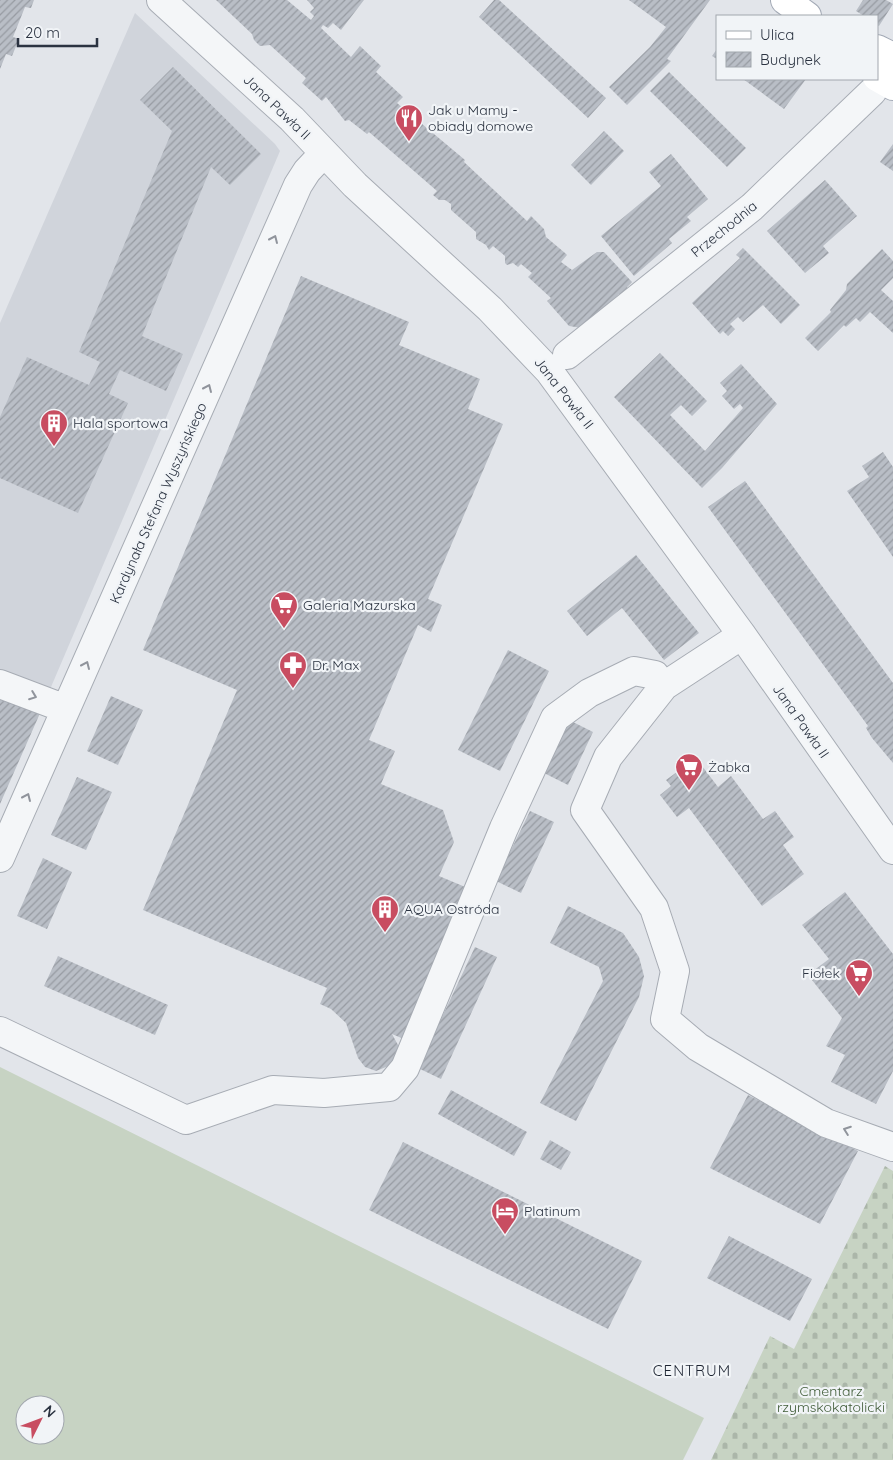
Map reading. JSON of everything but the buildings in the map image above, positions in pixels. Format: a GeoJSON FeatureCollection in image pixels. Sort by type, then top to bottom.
{"type":"FeatureCollection","features":[{"type":"Feature","properties":{"kind":"main road"},"geometry":{"type":"LineString","coordinates":[[785,0],[806,15]]}},
{"type":"Feature","properties":{"kind":"main road"},"geometry":{"type":"LineString","coordinates":[[878,50],[893,57]]}},
{"type":"Feature","properties":{"kind":"street","name":"Jana Pawła II"},"geometry":{"type":"LineString","coordinates":[[161,0],[292,119],[324,153],[490,309],[549,372],[742,635],[893,850]]}},
{"type":"Feature","properties":{"kind":"street","name":"Przechodnia"},"geometry":{"type":"LineString","coordinates":[[567,356],[752,207],[881,85]]}},
{"type":"Feature","properties":{"kind":"street","name":"Kardynała Stefana Wyszyńskiego"},"geometry":{"type":"LineString","coordinates":[[0,858],[6,829],[66,709],[298,185],[307,171],[324,153]]}},
{"type":"Feature","properties":{"kind":"street"},"geometry":{"type":"LineString","coordinates":[[742,635],[664,686],[608,757],[585,810],[654,908],[675,971],[664,1019],[698,1047],[826,1123],[893,1147]]}},
{"type":"Feature","properties":{"kind":"street"},"geometry":{"type":"LineString","coordinates":[[0,1031],[186,1120],[272,1090],[324,1093],[389,1087],[405,1068],[504,828],[555,718],[589,693],[634,670],[655,675],[664,686]]}},
{"type":"Feature","properties":{"kind":"street"},"geometry":{"type":"LineString","coordinates":[[0,684],[66,709]]}},
{"type":"Feature","properties":{"kind":"shaded area"},"geometry":{"type":"Polygon","coordinates":[[[135,13],[275,144],[280,151],[48,694],[0,675],[0,323],[135,13]]]}},
{"type":"Feature","properties":{"kind":"green space"},"geometry":{"type":"Polygon","coordinates":[[[0,1067],[704,1418],[683,1460],[0,1460],[0,1067]]]}},
{"type":"Feature","properties":{"kind":"green space","name":"Cmentarz rzymskokatolicki"},"geometry":{"type":"Polygon","coordinates":[[[885,1166],[893,1171],[893,1460],[711,1460],[770,1336],[794,1349],[885,1166]]]}},
{"type":"Feature","properties":{"kind":"place","name":"Jak u Mamy - obiady domowe"},"geometry":{"type":"Point","coordinates":[409,142]}},
{"type":"Feature","properties":{"kind":"place","name":"Hala sportowa"},"geometry":{"type":"Point","coordinates":[54,447]}},
{"type":"Feature","properties":{"kind":"place","name":"Galeria Mazurska"},"geometry":{"type":"Point","coordinates":[284,629]}},
{"type":"Feature","properties":{"kind":"place","name":"Dr. Max"},"geometry":{"type":"Point","coordinates":[293,689]}},
{"type":"Feature","properties":{"kind":"place","name":"Żabka"},"geometry":{"type":"Point","coordinates":[689,791]}},
{"type":"Feature","properties":{"kind":"place","name":"AQUA Ostróda"},"geometry":{"type":"Point","coordinates":[385,933]}},
{"type":"Feature","properties":{"kind":"place","name":"Fiołek"},"geometry":{"type":"Point","coordinates":[859,997]}},
{"type":"Feature","properties":{"kind":"place","name":"Platinum"},"geometry":{"type":"Point","coordinates":[505,1235]}},
{"type":"Feature","properties":{"kind":"district","name":"CENTRUM"},"geometry":{"type":"Point","coordinates":[692,1371]}}]}
